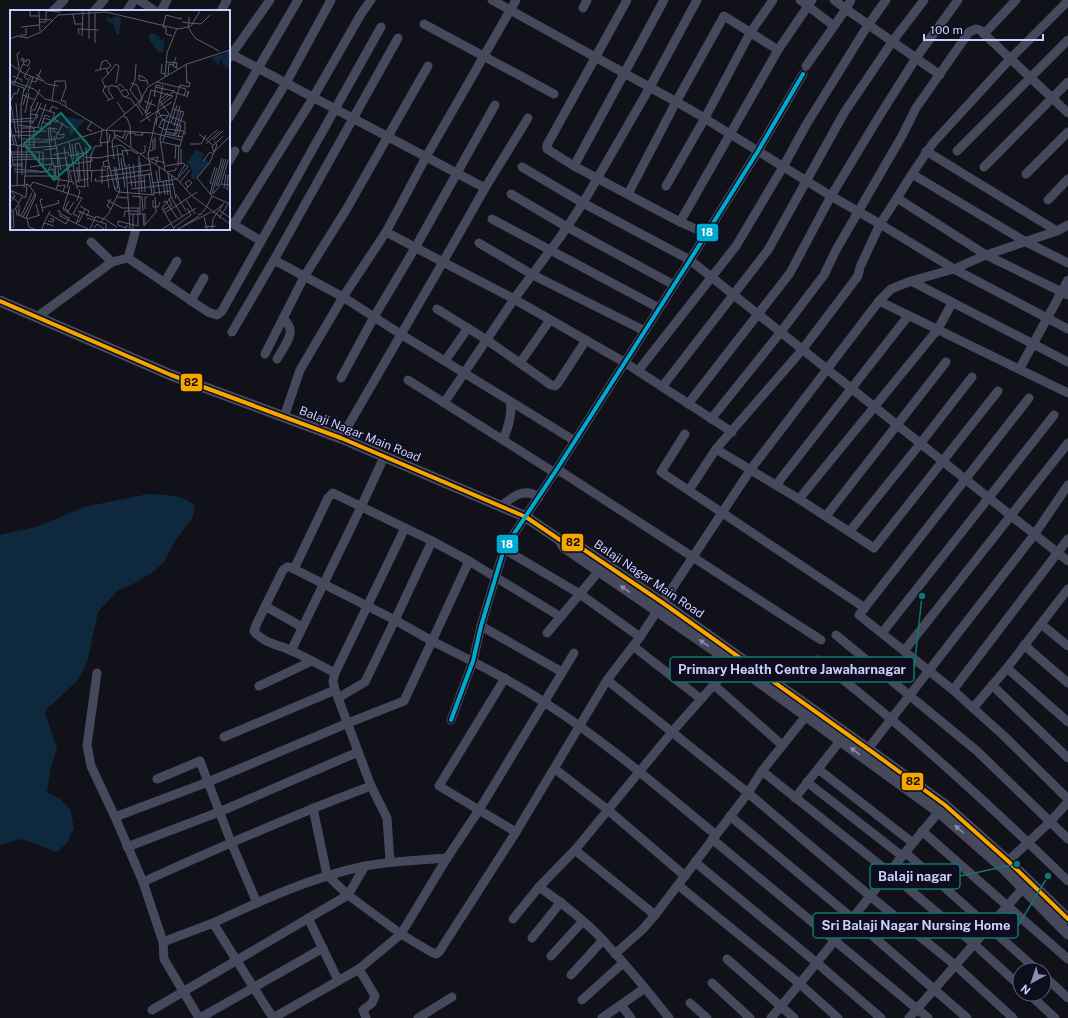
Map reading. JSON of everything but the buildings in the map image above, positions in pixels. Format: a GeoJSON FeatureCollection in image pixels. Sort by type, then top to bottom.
{"type":"FeatureCollection","features":[{"type":"Feature","properties":{"kind":"street"},"geometry":{"type":"LineString","coordinates":[[54,10],[64,0]]}},
{"type":"Feature","properties":{"kind":"street"},"geometry":{"type":"LineString","coordinates":[[95,10],[104,0]]}},
{"type":"Feature","properties":{"kind":"street"},"geometry":{"type":"LineString","coordinates":[[128,10],[134,0]]}},
{"type":"Feature","properties":{"kind":"street"},"geometry":{"type":"LineString","coordinates":[[139,0],[154,10]]}},
{"type":"Feature","properties":{"kind":"street"},"geometry":{"type":"LineString","coordinates":[[162,10],[167,0]]}},
{"type":"Feature","properties":{"kind":"street"},"geometry":{"type":"LineString","coordinates":[[222,10],[227,0]]}},
{"type":"Feature","properties":{"kind":"street"},"geometry":{"type":"LineString","coordinates":[[270,0],[230,55],[258,68],[485,188]]}},
{"type":"Feature","properties":{"kind":"street"},"geometry":{"type":"LineString","coordinates":[[230,116],[298,0]]}},
{"type":"Feature","properties":{"kind":"street"},"geometry":{"type":"LineString","coordinates":[[246,148],[286,83],[331,0]]}},
{"type":"Feature","properties":{"kind":"street"},"geometry":{"type":"LineString","coordinates":[[261,241],[231,223],[312,97],[361,14],[371,0]]}},
{"type":"Feature","properties":{"kind":"street"},"geometry":{"type":"LineString","coordinates":[[492,0],[705,118],[857,212],[880,224],[954,269],[1068,329]]}},
{"type":"Feature","properties":{"kind":"street"},"geometry":{"type":"LineString","coordinates":[[284,417],[300,370],[343,297],[386,232],[426,156],[482,56],[516,0]]}},
{"type":"Feature","properties":{"kind":"street"},"geometry":{"type":"LineString","coordinates":[[626,0],[547,145],[547,149],[574,166],[680,222],[707,234]]}},
{"type":"Feature","properties":{"kind":"street"},"geometry":{"type":"LineString","coordinates":[[574,166],[623,72],[664,0]]}},
{"type":"Feature","properties":{"kind":"street"},"geometry":{"type":"LineString","coordinates":[[444,403],[514,299],[550,251],[583,202],[650,87],[697,0]]}},
{"type":"Feature","properties":{"kind":"street"},"geometry":{"type":"LineString","coordinates":[[666,186],[705,118],[750,33],[773,0]]}},
{"type":"Feature","properties":{"kind":"street"},"geometry":{"type":"LineString","coordinates":[[834,0],[940,75]]}},
{"type":"Feature","properties":{"kind":"street"},"geometry":{"type":"LineString","coordinates":[[451,720],[473,661],[481,626],[504,549],[556,471],[624,362],[707,234],[758,151],[805,70],[851,0]]}},
{"type":"Feature","properties":{"kind":"street"},"geometry":{"type":"LineString","coordinates":[[638,371],[736,246],[806,125],[868,25],[886,0]]}},
{"type":"Feature","properties":{"kind":"street"},"geometry":{"type":"LineString","coordinates":[[662,387],[734,296],[768,250],[844,113],[892,42],[924,0]]}},
{"type":"Feature","properties":{"kind":"street"},"geometry":{"type":"LineString","coordinates":[[688,404],[790,273],[831,196],[880,115],[916,58],[958,0]]}},
{"type":"Feature","properties":{"kind":"street"},"geometry":{"type":"LineString","coordinates":[[984,34],[1016,0]]}},
{"type":"Feature","properties":{"kind":"street"},"geometry":{"type":"LineString","coordinates":[[689,490],[716,449],[802,350],[858,276],[860,267],[880,224],[926,151],[1010,58],[1068,1]]}},
{"type":"Feature","properties":{"kind":"street"},"geometry":{"type":"LineString","coordinates":[[680,222],[806,2],[834,26]]}},
{"type":"Feature","properties":{"kind":"street"},"geometry":{"type":"LineString","coordinates":[[628,194],[676,102],[724,16],[778,50]]}},
{"type":"Feature","properties":{"kind":"street"},"geometry":{"type":"LineString","coordinates":[[424,24],[554,94]]}},
{"type":"Feature","properties":{"kind":"street"},"geometry":{"type":"LineString","coordinates":[[37,317],[112,262],[128,258],[212,314],[217,315],[222,311],[381,27]]}},
{"type":"Feature","properties":{"kind":"street"},"geometry":{"type":"LineString","coordinates":[[712,419],[824,275],[857,212],[902,136],[916,108],[969,32],[976,29],[980,30],[1068,113]]}},
{"type":"Feature","properties":{"kind":"street"},"geometry":{"type":"LineString","coordinates":[[232,332],[398,38]]}},
{"type":"Feature","properties":{"kind":"street"},"geometry":{"type":"LineString","coordinates":[[957,151],[1068,40]]}},
{"type":"Feature","properties":{"kind":"street"},"geometry":{"type":"LineString","coordinates":[[265,354],[304,277],[346,210],[428,66]]}},
{"type":"Feature","properties":{"kind":"street"},"geometry":{"type":"LineString","coordinates":[[984,167],[1068,82]]}},
{"type":"Feature","properties":{"kind":"street"},"geometry":{"type":"LineString","coordinates":[[341,378],[374,317],[415,248],[495,105]]}},
{"type":"Feature","properties":{"kind":"street"},"geometry":{"type":"LineString","coordinates":[[341,438],[363,398],[402,335],[485,188],[528,118]]}},
{"type":"Feature","properties":{"kind":"street"},"geometry":{"type":"LineString","coordinates":[[1026,174],[1068,132]]}},
{"type":"Feature","properties":{"kind":"street"},"geometry":{"type":"LineString","coordinates":[[230,159],[235,151]]}},
{"type":"Feature","properties":{"kind":"street"},"geometry":{"type":"LineString","coordinates":[[926,151],[1056,231]]}},
{"type":"Feature","properties":{"kind":"street"},"geometry":{"type":"LineString","coordinates":[[522,167],[690,260],[1068,562]]}},
{"type":"Feature","properties":{"kind":"street"},"geometry":{"type":"LineString","coordinates":[[912,174],[1026,242],[1068,263]]}},
{"type":"Feature","properties":{"kind":"street"},"geometry":{"type":"LineString","coordinates":[[1048,200],[1068,179]]}},
{"type":"Feature","properties":{"kind":"street"},"geometry":{"type":"LineString","coordinates":[[511,194],[567,227],[674,285]]}},
{"type":"Feature","properties":{"kind":"street"},"geometry":{"type":"LineString","coordinates":[[897,198],[986,255],[1065,294]]}},
{"type":"Feature","properties":{"kind":"street"},"geometry":{"type":"LineString","coordinates":[[492,219],[659,308]]}},
{"type":"Feature","properties":{"kind":"street"},"geometry":{"type":"LineString","coordinates":[[313,808],[327,875],[348,895],[401,934],[431,952],[436,954],[439,952],[555,769],[607,680],[640,637],[751,469],[879,300],[891,289],[911,281],[954,269],[986,255],[1026,242],[1068,225]]}},
{"type":"Feature","properties":{"kind":"street"},"geometry":{"type":"LineString","coordinates":[[128,258],[136,230]]}},
{"type":"Feature","properties":{"kind":"street"},"geometry":{"type":"LineString","coordinates":[[386,232],[514,299],[586,340],[624,362],[732,432]]}},
{"type":"Feature","properties":{"kind":"street"},"geometry":{"type":"LineString","coordinates":[[91,242],[112,262]]}},
{"type":"Feature","properties":{"kind":"street"},"geometry":{"type":"LineString","coordinates":[[478,243],[532,275],[644,332]]}},
{"type":"Feature","properties":{"kind":"street"},"geometry":{"type":"LineString","coordinates":[[274,260],[343,297],[464,374],[575,441]]}},
{"type":"Feature","properties":{"kind":"street"},"geometry":{"type":"LineString","coordinates":[[164,283],[177,261]]}},
{"type":"Feature","properties":{"kind":"street"},"geometry":{"type":"LineString","coordinates":[[191,301],[204,278]]}},
{"type":"Feature","properties":{"kind":"street"},"geometry":{"type":"LineString","coordinates":[[1020,368],[1047,318],[1065,294],[1068,280]]}},
{"type":"Feature","properties":{"kind":"street"},"geometry":{"type":"LineString","coordinates":[[911,281],[1068,362]]}},
{"type":"Feature","properties":{"kind":"street"},"geometry":{"type":"LineString","coordinates":[[879,300],[908,316],[1068,392]]}},
{"type":"Feature","properties":{"kind":"street","name":"Balaji Nagar Main Road"},"geometry":{"type":"LineString","coordinates":[[0,301],[171,375],[341,438],[526,517],[560,540],[568,540],[660,607],[868,749],[1008,861],[1068,918]]}},
{"type":"Feature","properties":{"kind":"street"},"geometry":{"type":"LineString","coordinates":[[800,499],[873,407],[938,329],[952,303]]}},
{"type":"Feature","properties":{"kind":"street"},"geometry":{"type":"LineString","coordinates":[[437,308],[487,340],[551,385],[555,386],[586,340]]}},
{"type":"Feature","properties":{"kind":"street"},"geometry":{"type":"LineString","coordinates":[[776,485],[908,316]]}},
{"type":"Feature","properties":{"kind":"street"},"geometry":{"type":"LineString","coordinates":[[277,359],[289,337],[290,332],[290,328],[283,318]]}},
{"type":"Feature","properties":{"kind":"street"},"geometry":{"type":"LineString","coordinates":[[520,363],[550,320]]}},
{"type":"Feature","properties":{"kind":"street"},"geometry":{"type":"LineString","coordinates":[[444,361],[468,328]]}},
{"type":"Feature","properties":{"kind":"street"},"geometry":{"type":"LineString","coordinates":[[826,516],[946,362]]}},
{"type":"Feature","properties":{"kind":"street"},"geometry":{"type":"LineString","coordinates":[[850,531],[972,377]]}},
{"type":"Feature","properties":{"kind":"street"},"geometry":{"type":"LineString","coordinates":[[408,380],[503,440],[556,471],[821,640]]}},
{"type":"Feature","properties":{"kind":"street"},"geometry":{"type":"LineString","coordinates":[[716,449],[800,499],[874,548],[998,391]]}},
{"type":"Feature","properties":{"kind":"street"},"geometry":{"type":"LineString","coordinates":[[1029,398],[859,615],[973,708],[1068,798]]}},
{"type":"Feature","properties":{"kind":"street"},"geometry":{"type":"LineString","coordinates":[[503,440],[510,422],[510,401]]}},
{"type":"Feature","properties":{"kind":"street"},"geometry":{"type":"LineString","coordinates":[[882,633],[1054,415]]}},
{"type":"Feature","properties":{"kind":"street"},"geometry":{"type":"LineString","coordinates":[[685,434],[661,472],[864,608]]}},
{"type":"Feature","properties":{"kind":"street"},"geometry":{"type":"LineString","coordinates":[[904,651],[1068,443]]}},
{"type":"Feature","properties":{"kind":"street"},"geometry":{"type":"LineString","coordinates":[[291,651],[384,457]]}},
{"type":"Feature","properties":{"kind":"street"},"geometry":{"type":"LineString","coordinates":[[868,749],[1034,534],[1068,485]]}},
{"type":"Feature","properties":{"kind":"street"},"geometry":{"type":"LineString","coordinates":[[294,569],[330,494],[333,493],[406,528],[469,561],[561,617]]}},
{"type":"Feature","properties":{"kind":"street"},"geometry":{"type":"LineString","coordinates":[[501,506],[521,493],[532,493],[539,497]]}},
{"type":"Feature","properties":{"kind":"street"},"geometry":{"type":"LineString","coordinates":[[390,862],[386,818],[371,786],[333,681],[335,673],[406,528]]}},
{"type":"Feature","properties":{"kind":"street"},"geometry":{"type":"LineString","coordinates":[[952,690],[1068,539]]}},
{"type":"Feature","properties":{"kind":"street"},"geometry":{"type":"LineString","coordinates":[[560,540],[564,547],[599,571],[660,607],[733,663],[840,741],[942,809],[1024,887],[1068,934]]}},
{"type":"Feature","properties":{"kind":"street"},"geometry":{"type":"LineString","coordinates":[[224,737],[365,682],[432,541]]}},
{"type":"Feature","properties":{"kind":"street"},"geometry":{"type":"LineString","coordinates":[[504,549],[580,594],[640,637]]}},
{"type":"Feature","properties":{"kind":"street"},"geometry":{"type":"LineString","coordinates":[[115,817],[208,782],[348,723],[404,702],[469,561]]}},
{"type":"Feature","properties":{"kind":"street"},"geometry":{"type":"LineString","coordinates":[[335,673],[263,639],[254,631],[265,606],[283,570],[286,567],[294,569],[324,584],[505,678],[580,726],[639,772],[928,1018]]}},
{"type":"Feature","properties":{"kind":"street"},"geometry":{"type":"LineString","coordinates":[[547,633],[599,571]]}},
{"type":"Feature","properties":{"kind":"street"},"geometry":{"type":"LineString","coordinates":[[973,708],[1007,668],[1068,589]]}},
{"type":"Feature","properties":{"kind":"street"},"geometry":{"type":"LineString","coordinates":[[1060,599],[1068,605]]}},
{"type":"Feature","properties":{"kind":"street"},"geometry":{"type":"LineString","coordinates":[[265,606],[302,627]]}},
{"type":"Feature","properties":{"kind":"street"},"geometry":{"type":"LineString","coordinates":[[1041,624],[1068,646]]}},
{"type":"Feature","properties":{"kind":"street"},"geometry":{"type":"LineString","coordinates":[[481,626],[562,672]]}},
{"type":"Feature","properties":{"kind":"street"},"geometry":{"type":"LineString","coordinates":[[836,635],[976,751],[1068,839]]}},
{"type":"Feature","properties":{"kind":"street"},"geometry":{"type":"LineString","coordinates":[[1024,645],[1068,683]]}},
{"type":"Feature","properties":{"kind":"street"},"geometry":{"type":"LineString","coordinates":[[633,646],[701,699]]}},
{"type":"Feature","properties":{"kind":"street"},"geometry":{"type":"LineString","coordinates":[[213,923],[273,1018],[359,969],[401,934],[447,858],[479,810],[574,653]]}},
{"type":"Feature","properties":{"kind":"street"},"geometry":{"type":"LineString","coordinates":[[818,660],[891,718],[969,786],[1068,881]]}},
{"type":"Feature","properties":{"kind":"street"},"geometry":{"type":"LineString","coordinates":[[259,686],[312,661]]}},
{"type":"Feature","properties":{"kind":"street"},"geometry":{"type":"LineString","coordinates":[[513,919],[539,887],[575,850],[672,732],[733,663]]}},
{"type":"Feature","properties":{"kind":"street"},"geometry":{"type":"LineString","coordinates":[[1007,668],[1068,722]]}},
{"type":"Feature","properties":{"kind":"street"},"geometry":{"type":"LineString","coordinates":[[97,673],[87,745],[91,766],[143,882],[163,942],[164,959],[182,992],[199,1018],[323,948]]}},
{"type":"Feature","properties":{"kind":"street"},"geometry":{"type":"LineString","coordinates":[[505,678],[438,786],[516,832]]}},
{"type":"Feature","properties":{"kind":"street"},"geometry":{"type":"LineString","coordinates":[[607,680],[748,793],[954,965],[1013,1018]]}},
{"type":"Feature","properties":{"kind":"street"},"geometry":{"type":"LineString","coordinates":[[714,685],[782,745]]}},
{"type":"Feature","properties":{"kind":"street"},"geometry":{"type":"LineString","coordinates":[[992,685],[1068,758]]}},
{"type":"Feature","properties":{"kind":"street"},"geometry":{"type":"LineString","coordinates":[[615,954],[642,930],[655,915],[748,793],[762,771],[806,716]]}},
{"type":"Feature","properties":{"kind":"street"},"geometry":{"type":"LineString","coordinates":[[795,798],[840,741]]}},
{"type":"Feature","properties":{"kind":"street"},"geometry":{"type":"LineString","coordinates":[[127,847],[219,812],[358,752]]}},
{"type":"Feature","properties":{"kind":"street"},"geometry":{"type":"LineString","coordinates":[[157,779],[200,762],[231,842],[257,903]]}},
{"type":"Feature","properties":{"kind":"street"},"geometry":{"type":"LineString","coordinates":[[555,769],[608,810],[685,876]]}},
{"type":"Feature","properties":{"kind":"street"},"geometry":{"type":"LineString","coordinates":[[818,769],[913,843]]}},
{"type":"Feature","properties":{"kind":"street"},"geometry":{"type":"LineString","coordinates":[[762,771],[890,873],[974,944],[1012,979]]}},
{"type":"Feature","properties":{"kind":"street"},"geometry":{"type":"LineString","coordinates":[[807,782],[904,854],[989,926],[1028,962]]}},
{"type":"Feature","properties":{"kind":"street"},"geometry":{"type":"LineString","coordinates":[[143,882],[231,842],[371,786]]}},
{"type":"Feature","properties":{"kind":"street"},"geometry":{"type":"LineString","coordinates":[[1008,861],[1050,822],[1068,802]]}},
{"type":"Feature","properties":{"kind":"street"},"geometry":{"type":"LineString","coordinates":[[771,1018],[818,963],[922,831],[942,809]]}},
{"type":"Feature","properties":{"kind":"street"},"geometry":{"type":"LineString","coordinates":[[730,816],[852,918],[967,1018]]}},
{"type":"Feature","properties":{"kind":"street"},"geometry":{"type":"LineString","coordinates":[[922,831],[1068,959]]}},
{"type":"Feature","properties":{"kind":"street"},"geometry":{"type":"LineString","coordinates":[[575,850],[655,915]]}},
{"type":"Feature","properties":{"kind":"street"},"geometry":{"type":"LineString","coordinates":[[163,942],[213,923],[257,903],[327,875],[390,862],[447,858]]}},
{"type":"Feature","properties":{"kind":"street"},"geometry":{"type":"LineString","coordinates":[[695,862],[818,963],[880,1018]]}},
{"type":"Feature","properties":{"kind":"street"},"geometry":{"type":"LineString","coordinates":[[152,1010],[348,895],[365,866]]}},
{"type":"Feature","properties":{"kind":"street"},"geometry":{"type":"LineString","coordinates":[[678,884],[800,984],[838,1018]]}},
{"type":"Feature","properties":{"kind":"street"},"geometry":{"type":"LineString","coordinates":[[539,887],[561,902],[603,940],[669,1018]]}},
{"type":"Feature","properties":{"kind":"street"},"geometry":{"type":"LineString","coordinates":[[909,1018],[1024,887]]}},
{"type":"Feature","properties":{"kind":"street"},"geometry":{"type":"LineString","coordinates":[[532,938],[561,902]]}},
{"type":"Feature","properties":{"kind":"street"},"geometry":{"type":"LineString","coordinates":[[308,918],[338,980]]}},
{"type":"Feature","properties":{"kind":"street"},"geometry":{"type":"LineString","coordinates":[[551,956],[583,921]]}},
{"type":"Feature","properties":{"kind":"street"},"geometry":{"type":"LineString","coordinates":[[571,975],[603,940]]}},
{"type":"Feature","properties":{"kind":"street"},"geometry":{"type":"LineString","coordinates":[[727,959],[794,1018]]}},
{"type":"Feature","properties":{"kind":"street"},"geometry":{"type":"LineString","coordinates":[[582,1000],[623,963]]}},
{"type":"Feature","properties":{"kind":"street"},"geometry":{"type":"LineString","coordinates":[[355,1018],[365,1015],[363,1010],[372,1003],[375,996],[359,969]]}},
{"type":"Feature","properties":{"kind":"street"},"geometry":{"type":"LineString","coordinates":[[712,983],[750,1018]]}},
{"type":"Feature","properties":{"kind":"street"},"geometry":{"type":"LineString","coordinates":[[1052,983],[1068,998]]}},
{"type":"Feature","properties":{"kind":"street"},"geometry":{"type":"LineString","coordinates":[[605,1017],[645,988]]}},
{"type":"Feature","properties":{"kind":"street"},"geometry":{"type":"LineString","coordinates":[[418,1018],[452,996]]}},
{"type":"Feature","properties":{"kind":"street"},"geometry":{"type":"LineString","coordinates":[[1038,1002],[1055,1018]]}},
{"type":"Feature","properties":{"kind":"street"},"geometry":{"type":"LineString","coordinates":[[690,1003],[707,1018]]}},
{"type":"Feature","properties":{"kind":"street"},"geometry":{"type":"LineString","coordinates":[[621,1005],[631,1018]]}},
{"type":"Feature","properties":{"kind":"water"},"geometry":{"type":"Polygon","coordinates":[[[148,494],[167,495],[185,499],[195,506],[192,519],[176,539],[164,562],[153,572],[135,583],[118,590],[98,612],[87,663],[77,681],[47,709],[45,713],[57,749],[51,766],[47,792],[60,799],[70,809],[74,828],[67,843],[57,852],[22,839],[0,845],[0,535],[36,527],[84,507],[148,494]]]}},
{"type":"Feature","properties":{"kind":"transit line","name":"18"},"geometry":{"type":"LineString","coordinates":[[451,720],[473,661],[481,626],[504,549],[557,469],[690,260],[758,151],[803,74]]}},
{"type":"Feature","properties":{"kind":"transit line","name":"82"},"geometry":{"type":"LineString","coordinates":[[0,301],[171,375],[341,438],[526,517],[560,540],[568,539],[663,603],[945,805],[1008,861],[1068,919]]}},
{"type":"Feature","properties":{"kind":"place","name":"Primary Health Centre Jawaharnagar"},"geometry":{"type":"Point","coordinates":[922,596]}},
{"type":"Feature","properties":{"kind":"place","name":"Balaji nagar"},"geometry":{"type":"Point","coordinates":[1017,864]}},
{"type":"Feature","properties":{"kind":"place","name":"Sri Balaji Nagar Nursing Home"},"geometry":{"type":"Point","coordinates":[1048,876]}}]}
